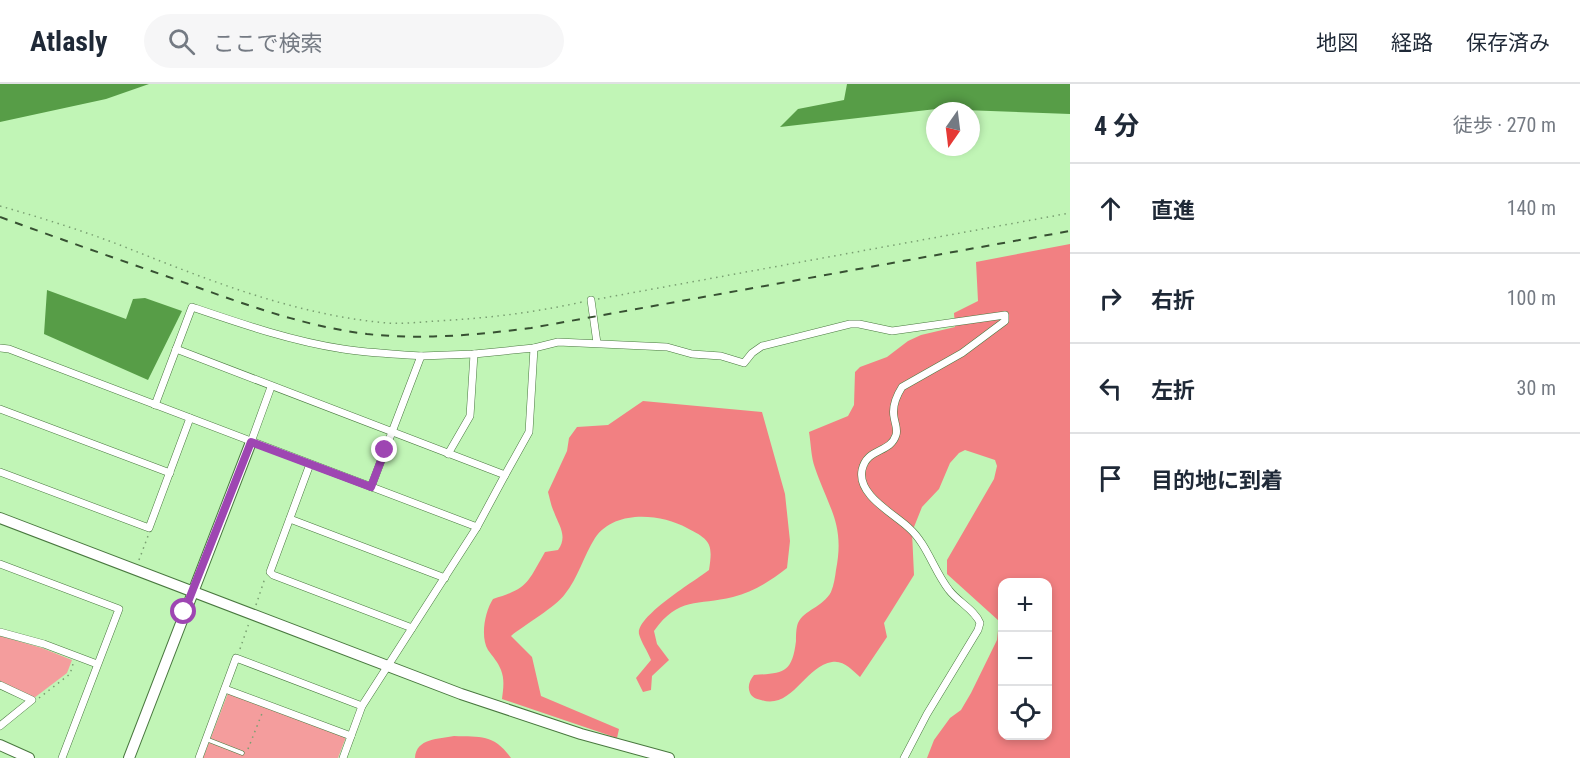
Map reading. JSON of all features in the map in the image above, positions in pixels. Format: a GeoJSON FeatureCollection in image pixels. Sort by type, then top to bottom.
{"type":"FeatureCollection","features":[{"type":"Feature","properties":{"kind":"street"},"geometry":{"type":"LineString","coordinates":[[591,300],[597,343]]}},
{"type":"Feature","properties":{"kind":"street"},"geometry":{"type":"LineString","coordinates":[[155,405],[192,307],[262,330],[322,345],[375,353],[421,356],[474,354],[534,348],[558,342],[597,343],[667,346],[692,354],[721,356],[744,363],[762,346],[849,324],[892,331],[1005,315],[1005,321],[962,353],[902,387],[893,411],[896,437],[888,446],[870,455],[863,466],[862,483],[870,494],[916,536],[948,590],[980,623],[904,758]]}},
{"type":"Feature","properties":{"kind":"street"},"geometry":{"type":"LineString","coordinates":[[0,348],[9,349],[477,527]]}},
{"type":"Feature","properties":{"kind":"street"},"geometry":{"type":"LineString","coordinates":[[343,758],[362,706],[477,527],[529,432],[534,348]]}},
{"type":"Feature","properties":{"kind":"street"},"geometry":{"type":"LineString","coordinates":[[176,349],[505,476]]}},
{"type":"Feature","properties":{"kind":"street"},"geometry":{"type":"LineString","coordinates":[[448,454],[470,416],[474,354]]}},
{"type":"Feature","properties":{"kind":"street"},"geometry":{"type":"LineString","coordinates":[[371,487],[421,356]]}},
{"type":"Feature","properties":{"kind":"street"},"geometry":{"type":"LineString","coordinates":[[129,758],[271,387]]}},
{"type":"Feature","properties":{"kind":"street"},"geometry":{"type":"LineString","coordinates":[[0,409],[170,473]]}},
{"type":"Feature","properties":{"kind":"street"},"geometry":{"type":"LineString","coordinates":[[0,472],[149,528],[190,418]]}},
{"type":"Feature","properties":{"kind":"street"},"geometry":{"type":"LineString","coordinates":[[310,464],[270,572],[412,628]]}},
{"type":"Feature","properties":{"kind":"street"},"geometry":{"type":"LineString","coordinates":[[0,518],[526,717],[669,758]]}},
{"type":"Feature","properties":{"kind":"street"},"geometry":{"type":"LineString","coordinates":[[290,519],[445,578]]}},
{"type":"Feature","properties":{"kind":"street"},"geometry":{"type":"LineString","coordinates":[[0,564],[118,609],[62,758]]}},
{"type":"Feature","properties":{"kind":"street"},"geometry":{"type":"LineString","coordinates":[[0,632],[44,644],[97,664]]}},
{"type":"Feature","properties":{"kind":"street"},"geometry":{"type":"LineString","coordinates":[[199,758],[236,658],[362,706]]}},
{"type":"Feature","properties":{"kind":"street"},"geometry":{"type":"LineString","coordinates":[[0,685],[32,700],[0,726]]}},
{"type":"Feature","properties":{"kind":"street"},"geometry":{"type":"LineString","coordinates":[[225,689],[351,736]]}},
{"type":"Feature","properties":{"kind":"street"},"geometry":{"type":"LineString","coordinates":[[0,745],[29,758]]}},
{"type":"Feature","properties":{"kind":"lane"},"geometry":{"type":"LineString","coordinates":[[206,739],[244,754]]}},
{"type":"Feature","properties":{"kind":"path"},"geometry":{"type":"LineString","coordinates":[[0,206],[53,221],[190,274],[281,303],[315,312],[408,324],[499,317],[1070,213]]}},
{"type":"Feature","properties":{"kind":"path"},"geometry":{"type":"LineString","coordinates":[[138,561],[149,528]]}},
{"type":"Feature","properties":{"kind":"path"},"geometry":{"type":"LineString","coordinates":[[255,606],[270,572]]}},
{"type":"Feature","properties":{"kind":"path"},"geometry":{"type":"LineString","coordinates":[[236,658],[249,622]]}},
{"type":"Feature","properties":{"kind":"path"},"geometry":{"type":"LineString","coordinates":[[32,700],[37,699],[70,674],[76,656]]}},
{"type":"Feature","properties":{"kind":"path"},"geometry":{"type":"LineString","coordinates":[[244,754],[265,704]]}},
{"type":"Feature","properties":{"kind":"shaded area"},"geometry":{"type":"Polygon","coordinates":[[[0,84],[149,84],[106,99],[0,122],[0,84]]]}},
{"type":"Feature","properties":{"kind":"shaded area"},"geometry":{"type":"Polygon","coordinates":[[[847,84],[1070,84],[1070,114],[980,111],[980,102],[926,102],[926,110],[780,127],[798,109],[844,100],[847,84]]]}},
{"type":"Feature","properties":{"kind":"shaded area"},"geometry":{"type":"Polygon","coordinates":[[[1070,244],[1070,758],[927,758],[934,740],[950,718],[961,710],[971,693],[997,640],[998,630],[998,740],[1052,740],[1052,578],[998,578],[998,620],[947,574],[947,560],[994,479],[997,466],[995,460],[965,450],[950,463],[939,489],[922,507],[912,532],[914,575],[884,623],[887,637],[860,677],[844,664],[832,662],[822,665],[781,699],[759,700],[752,696],[749,690],[749,683],[754,675],[779,672],[789,666],[794,652],[798,623],[828,597],[834,584],[838,554],[837,528],[814,464],[809,432],[848,416],[854,405],[855,372],[860,367],[887,357],[908,341],[921,335],[955,327],[954,313],[978,301],[976,262],[1070,244]]]}},
{"type":"Feature","properties":{"kind":"shaded area"},"geometry":{"type":"Polygon","coordinates":[[[47,290],[126,319],[133,299],[145,298],[182,311],[148,380],[44,334],[47,290]]]}},
{"type":"Feature","properties":{"kind":"shaded area"},"geometry":{"type":"Polygon","coordinates":[[[643,401],[762,412],[785,494],[790,541],[787,568],[768,582],[741,595],[680,607],[663,620],[654,631],[657,644],[669,660],[652,676],[651,690],[643,692],[636,678],[651,660],[639,634],[641,627],[656,609],[709,570],[710,548],[706,540],[695,532],[676,523],[652,517],[626,518],[614,522],[595,538],[574,581],[561,599],[511,636],[532,657],[541,696],[619,729],[617,738],[502,699],[502,674],[486,645],[484,624],[493,599],[521,587],[530,578],[545,552],[558,550],[561,545],[562,531],[548,492],[567,451],[569,438],[577,427],[608,425],[643,401]]]}},
{"type":"Feature","properties":{"kind":"shaded area"},"geometry":{"type":"Polygon","coordinates":[[[0,636],[42,648],[72,660],[67,673],[34,698],[0,681],[0,636]]]}},
{"type":"Feature","properties":{"kind":"shaded area"},"geometry":{"type":"Polygon","coordinates":[[[228,693],[346,737],[338,758],[203,758],[228,693]]]}},
{"type":"Feature","properties":{"kind":"shaded area"},"geometry":{"type":"Polygon","coordinates":[[[454,736],[486,738],[499,745],[511,758],[415,758],[416,751],[424,743],[454,736]]]}},
{"type":"Feature","properties":{"kind":"railway"},"geometry":{"type":"LineString","coordinates":[[0,217],[272,313],[343,330],[408,337],[469,335],[531,328],[1070,231]]}},
{"type":"Feature","properties":{"kind":"route"},"geometry":{"type":"LineString","coordinates":[[184,612],[251,442],[371,487],[385,450]]}}]}
